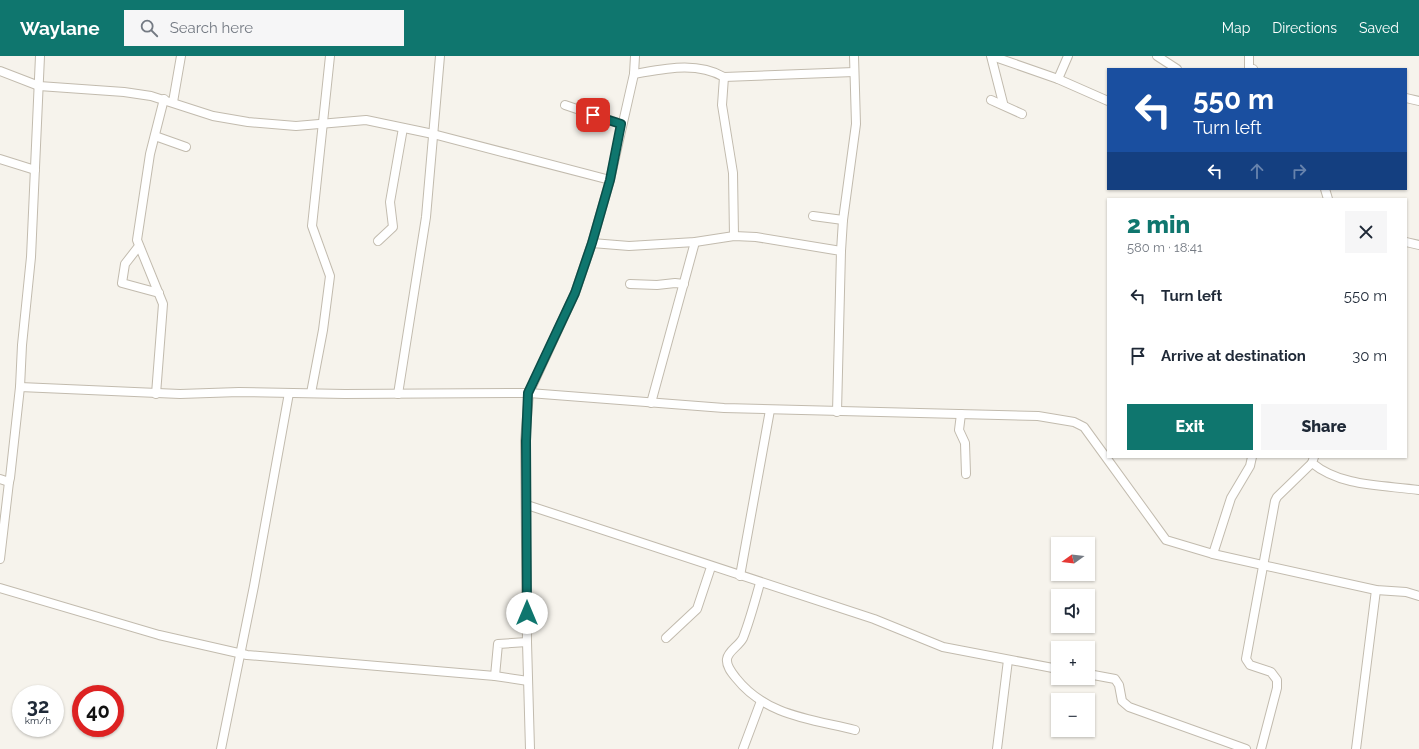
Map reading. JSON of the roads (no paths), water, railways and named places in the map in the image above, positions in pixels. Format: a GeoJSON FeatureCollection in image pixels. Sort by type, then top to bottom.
{"type":"FeatureCollection","features":[{"type":"Feature","properties":{"kind":"street"},"geometry":{"type":"LineString","coordinates":[[0,559],[20,387],[22,345],[31,257],[40,56]]}},
{"type":"Feature","properties":{"kind":"street"},"geometry":{"type":"LineString","coordinates":[[173,102],[181,56]]}},
{"type":"Feature","properties":{"kind":"street"},"geometry":{"type":"LineString","coordinates":[[311,393],[323,330],[330,276],[312,226],[330,56]]}},
{"type":"Feature","properties":{"kind":"street"},"geometry":{"type":"LineString","coordinates":[[398,394],[426,217],[440,56]]}},
{"type":"Feature","properties":{"kind":"street"},"geometry":{"type":"LineString","coordinates":[[530,749],[527,642],[526,441],[528,393],[575,293],[592,243],[610,180],[621,124],[634,74],[635,56]]}},
{"type":"Feature","properties":{"kind":"street"},"geometry":{"type":"LineString","coordinates":[[837,412],[843,220],[856,124],[854,56]]}},
{"type":"Feature","properties":{"kind":"street"},"geometry":{"type":"LineString","coordinates":[[991,56],[1058,79],[1107,101]]}},
{"type":"Feature","properties":{"kind":"street"},"geometry":{"type":"LineString","coordinates":[[991,56],[1003,104]]}},
{"type":"Feature","properties":{"kind":"street"},"geometry":{"type":"LineString","coordinates":[[1058,79],[1068,56]]}},
{"type":"Feature","properties":{"kind":"street"},"geometry":{"type":"LineString","coordinates":[[1157,56],[1175,68]]}},
{"type":"Feature","properties":{"kind":"street"},"geometry":{"type":"LineString","coordinates":[[1249,56],[1250,68]]}},
{"type":"Feature","properties":{"kind":"street"},"geometry":{"type":"LineString","coordinates":[[634,74],[685,68],[711,70],[724,77],[854,72]]}},
{"type":"Feature","properties":{"kind":"street"},"geometry":{"type":"LineString","coordinates":[[0,71],[39,86],[124,92],[164,99],[213,116],[248,122],[296,126],[323,125],[358,120],[403,128],[433,134],[610,180]]}},
{"type":"Feature","properties":{"kind":"street"},"geometry":{"type":"LineString","coordinates":[[724,77],[722,105],[733,173],[734,236]]}},
{"type":"Feature","properties":{"kind":"street"},"geometry":{"type":"LineString","coordinates":[[1407,98],[1419,101]]}},
{"type":"Feature","properties":{"kind":"street"},"geometry":{"type":"LineString","coordinates":[[156,394],[163,304],[137,240],[150,154],[164,99]]}},
{"type":"Feature","properties":{"kind":"street"},"geometry":{"type":"LineString","coordinates":[[991,100],[1003,104],[1022,114]]}},
{"type":"Feature","properties":{"kind":"street"},"geometry":{"type":"LineString","coordinates":[[565,105],[621,124]]}},
{"type":"Feature","properties":{"kind":"street"},"geometry":{"type":"LineString","coordinates":[[378,241],[393,227],[390,202],[403,128]]}},
{"type":"Feature","properties":{"kind":"street"},"geometry":{"type":"LineString","coordinates":[[155,136],[186,147]]}},
{"type":"Feature","properties":{"kind":"street"},"geometry":{"type":"LineString","coordinates":[[0,159],[35,170]]}},
{"type":"Feature","properties":{"kind":"street"},"geometry":{"type":"LineString","coordinates":[[813,216],[843,220]]}},
{"type":"Feature","properties":{"kind":"street"},"geometry":{"type":"LineString","coordinates":[[592,243],[629,246],[695,242],[734,236],[756,237],[841,251]]}},
{"type":"Feature","properties":{"kind":"street"},"geometry":{"type":"LineString","coordinates":[[651,403],[695,242]]}},
{"type":"Feature","properties":{"kind":"street"},"geometry":{"type":"LineString","coordinates":[[1407,242],[1419,245]]}},
{"type":"Feature","properties":{"kind":"street"},"geometry":{"type":"LineString","coordinates":[[139,246],[125,264],[122,283],[159,293]]}},
{"type":"Feature","properties":{"kind":"street"},"geometry":{"type":"LineString","coordinates":[[630,284],[684,284]]}},
{"type":"Feature","properties":{"kind":"street"},"geometry":{"type":"LineString","coordinates":[[20,387],[117,390],[156,394],[528,393],[651,403],[770,410],[1038,416],[1081,424],[1107,458]]}},
{"type":"Feature","properties":{"kind":"street"},"geometry":{"type":"LineString","coordinates":[[221,749],[256,578],[289,393]]}},
{"type":"Feature","properties":{"kind":"street"},"geometry":{"type":"LineString","coordinates":[[740,576],[770,410]]}},
{"type":"Feature","properties":{"kind":"street"},"geometry":{"type":"LineString","coordinates":[[961,414],[959,430],[965,443],[966,474]]}},
{"type":"Feature","properties":{"kind":"street"},"geometry":{"type":"LineString","coordinates":[[1107,458],[1162,536],[1171,542],[1213,554],[1376,590],[1406,592],[1419,596]]}},
{"type":"Feature","properties":{"kind":"street"},"geometry":{"type":"LineString","coordinates":[[1213,554],[1231,498],[1250,466],[1252,458]]}},
{"type":"Feature","properties":{"kind":"street"},"geometry":{"type":"LineString","coordinates":[[1261,749],[1277,688],[1277,680],[1271,672],[1250,665],[1246,659],[1277,496],[1313,460],[1322,471],[1344,480],[1419,490]]}},
{"type":"Feature","properties":{"kind":"street"},"geometry":{"type":"LineString","coordinates":[[0,479],[9,482]]}},
{"type":"Feature","properties":{"kind":"street"},"geometry":{"type":"LineString","coordinates":[[527,505],[596,526],[711,567],[874,620],[943,647],[1051,668]]}},
{"type":"Feature","properties":{"kind":"street"},"geometry":{"type":"LineString","coordinates":[[666,638],[696,609],[711,567]]}},
{"type":"Feature","properties":{"kind":"street"},"geometry":{"type":"LineString","coordinates":[[760,582],[753,609],[742,639],[727,658],[727,664],[741,685],[761,701],[780,712],[855,730]]}},
{"type":"Feature","properties":{"kind":"street"},"geometry":{"type":"LineString","coordinates":[[0,588],[159,635],[240,654],[495,676],[528,681]]}},
{"type":"Feature","properties":{"kind":"street"},"geometry":{"type":"LineString","coordinates":[[1356,749],[1376,590]]}},
{"type":"Feature","properties":{"kind":"street"},"geometry":{"type":"LineString","coordinates":[[495,676],[498,644],[527,642]]}},
{"type":"Feature","properties":{"kind":"street"},"geometry":{"type":"LineString","coordinates":[[997,749],[1008,660]]}},
{"type":"Feature","properties":{"kind":"street"},"geometry":{"type":"LineString","coordinates":[[1095,675],[1115,679],[1120,685],[1122,701],[1129,707],[1246,749]]}},
{"type":"Feature","properties":{"kind":"street"},"geometry":{"type":"LineString","coordinates":[[743,749],[761,701]]}}]}
